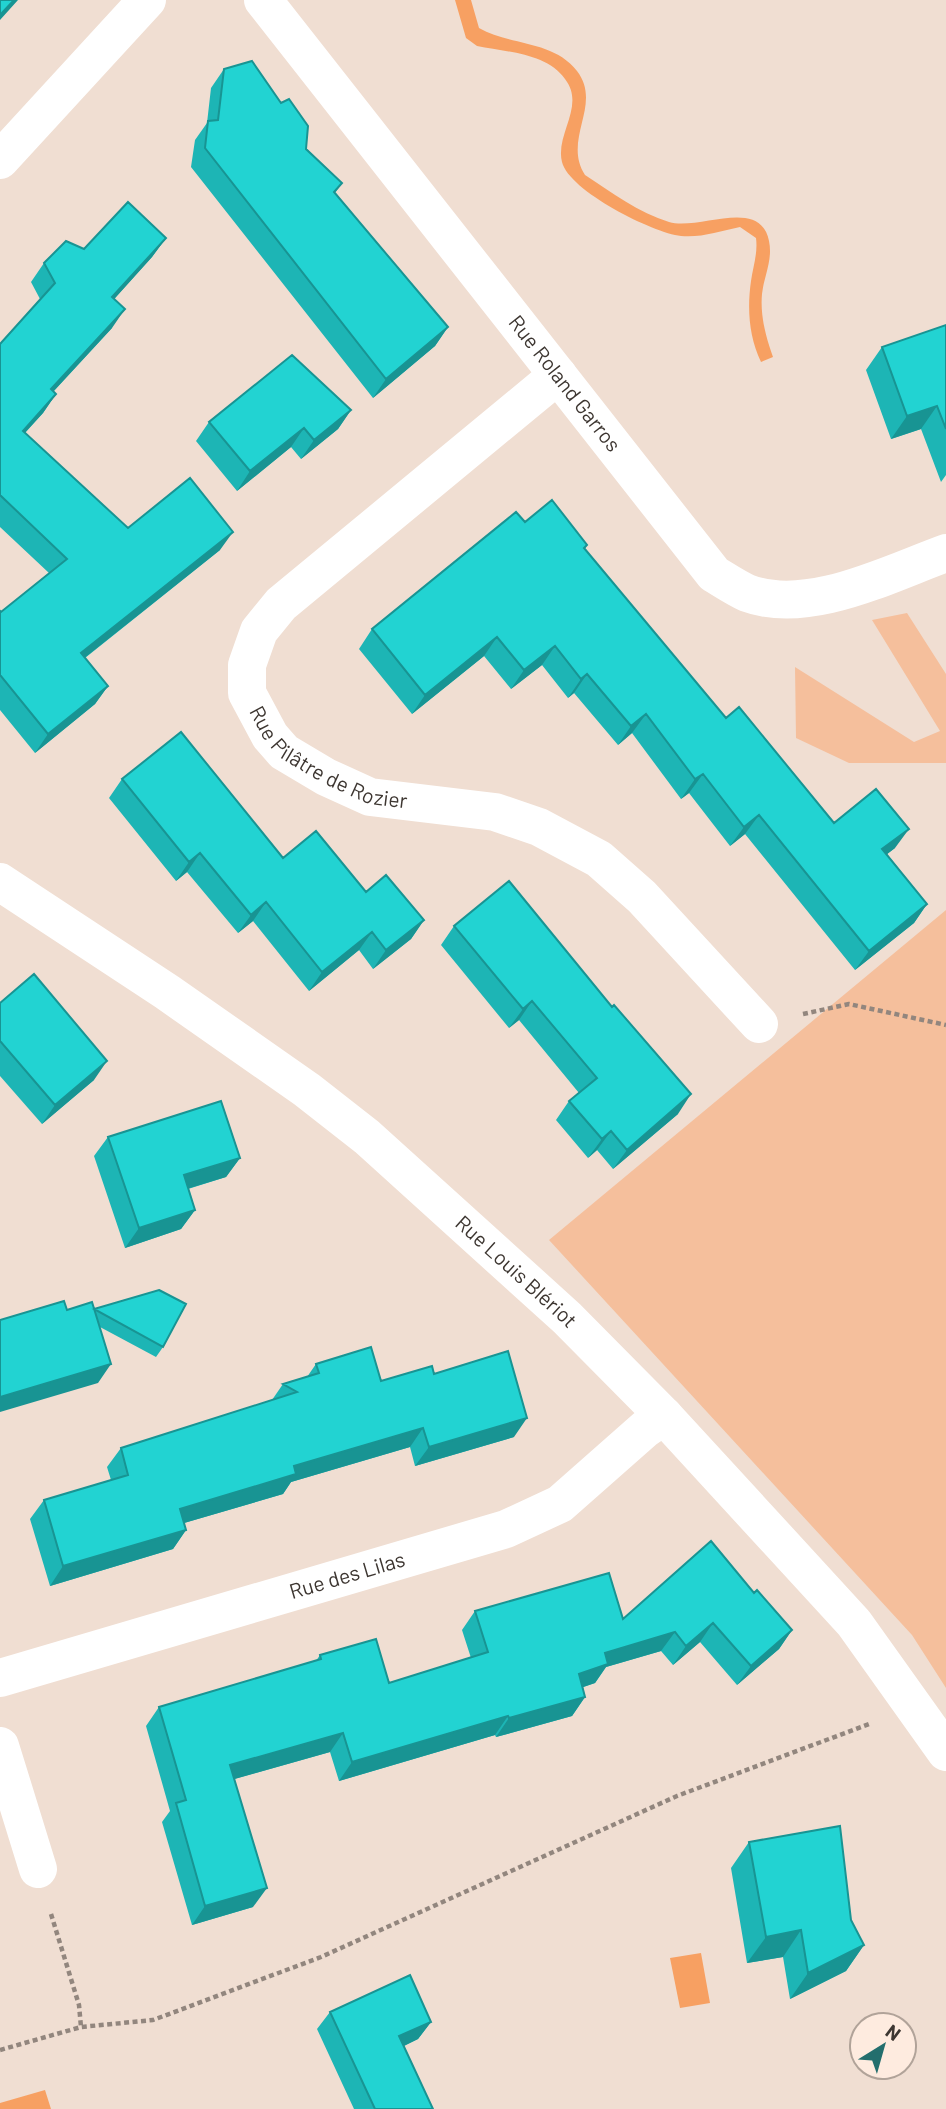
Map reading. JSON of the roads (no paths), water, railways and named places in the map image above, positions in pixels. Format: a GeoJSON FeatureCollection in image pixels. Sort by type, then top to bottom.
{"type":"FeatureCollection","features":[{"type":"Feature","properties":{"kind":"street"},"geometry":{"type":"LineString","coordinates":[[0,160],[147,0]]}},
{"type":"Feature","properties":{"kind":"street","name":"Rue Roland Garros"},"geometry":{"type":"LineString","coordinates":[[263,0],[714,574],[748,593],[786,600],[824,597],[946,553]]}},
{"type":"Feature","properties":{"kind":"street","name":"Rue Pilâtre de Rozier"},"geometry":{"type":"LineString","coordinates":[[558,374],[281,604],[258,631],[247,665],[247,693],[270,736],[284,752],[326,777],[370,797],[495,812],[538,827],[600,859],[642,897],[759,1024]]}},
{"type":"Feature","properties":{"kind":"street","name":"Rue Louis Blériot"},"geometry":{"type":"LineString","coordinates":[[0,882],[189,1007],[307,1090],[366,1137],[567,1318],[664,1416],[854,1623],[946,1752]]}},
{"type":"Feature","properties":{"kind":"street","name":"Rue des Lilas"},"geometry":{"type":"LineString","coordinates":[[0,1678],[506,1529],[560,1504],[645,1429],[664,1416]]}},
{"type":"Feature","properties":{"kind":"street"},"geometry":{"type":"LineString","coordinates":[[0,1746],[38,1869]]}}]}
